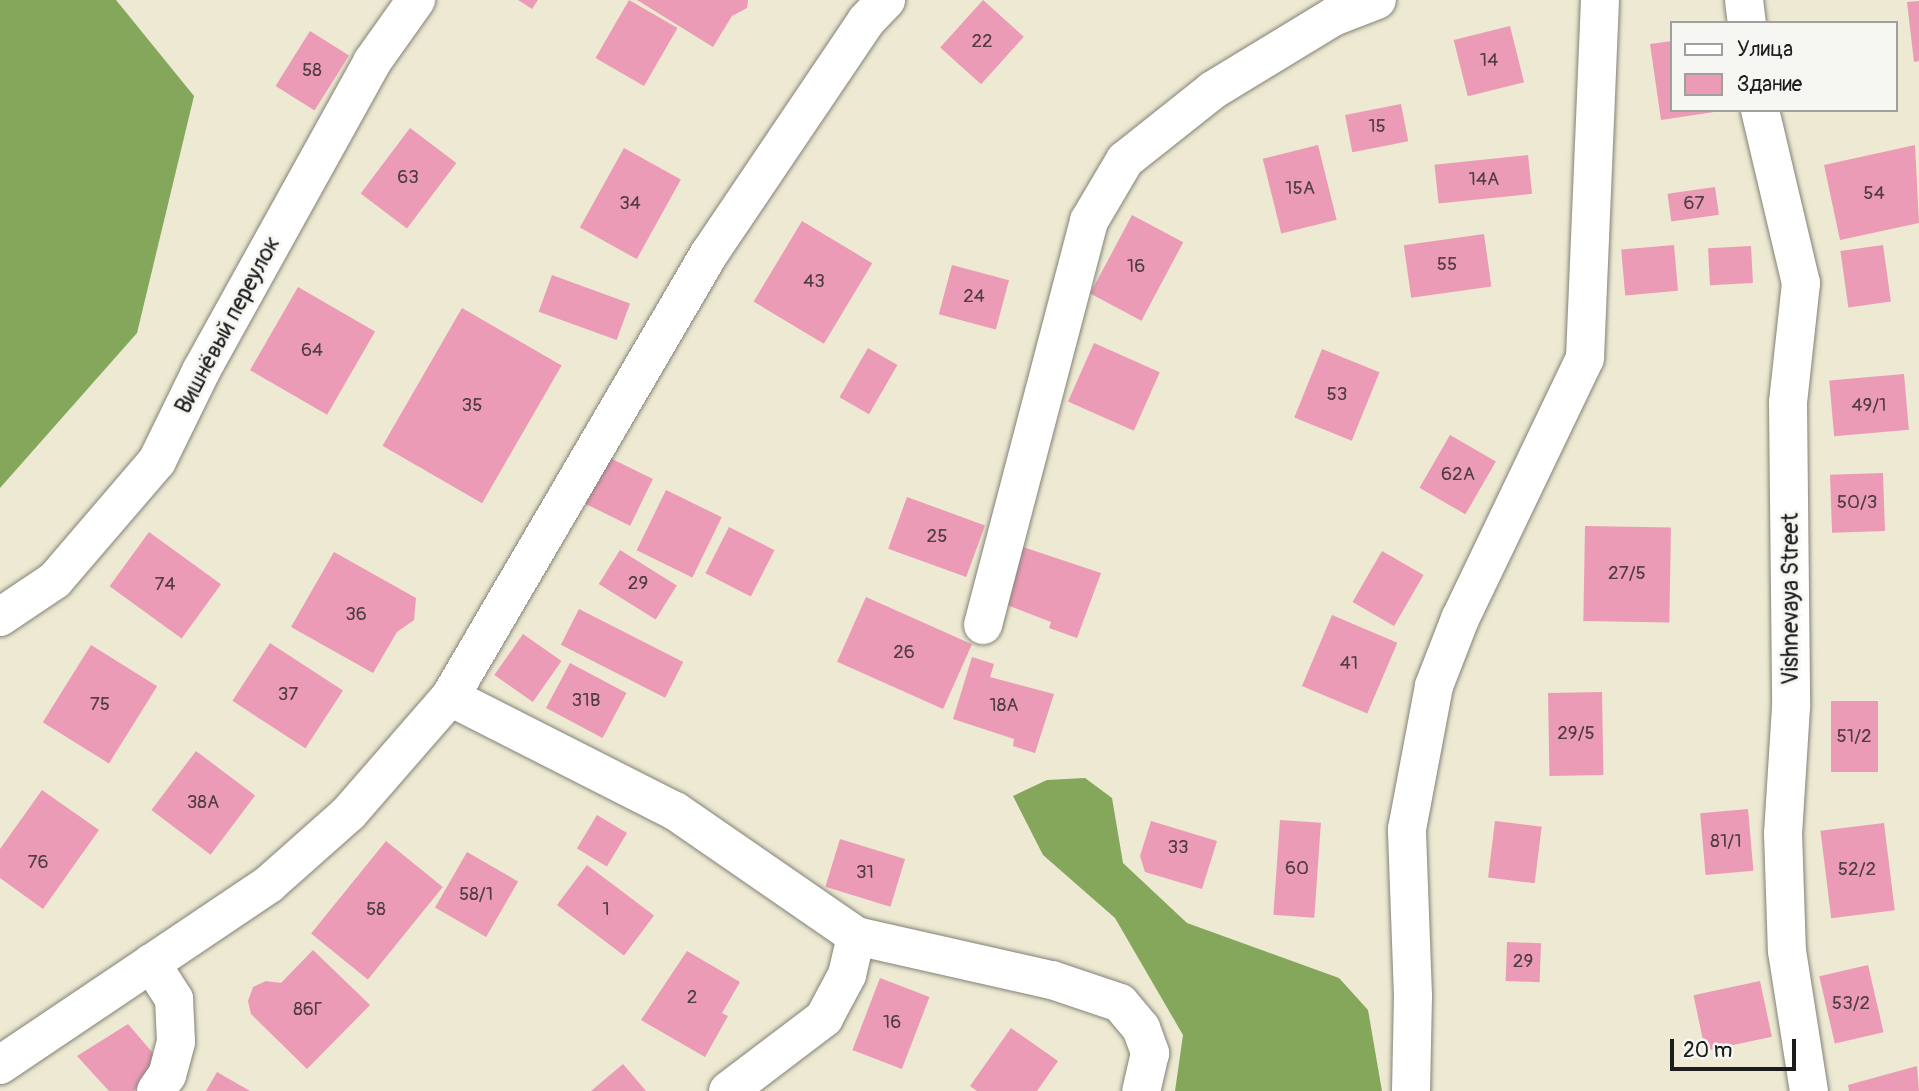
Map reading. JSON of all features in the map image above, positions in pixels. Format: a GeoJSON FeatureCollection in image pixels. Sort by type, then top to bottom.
{"type":"FeatureCollection","features":[{"type":"Feature","properties":{"kind":"street","name":"Вишнёвый переулок"},"geometry":{"type":"LineString","coordinates":[[0,617],[55,580],[158,461],[201,371],[372,62],[416,0]]}},
{"type":"Feature","properties":{"kind":"street"},"geometry":{"type":"LineString","coordinates":[[0,1065],[269,884],[348,813],[450,697],[709,254],[866,21],[886,0]]}},
{"type":"Feature","properties":{"kind":"street"},"geometry":{"type":"LineString","coordinates":[[983,625],[1089,221],[1125,160],[1213,90],[1333,17],[1377,0]]}},
{"type":"Feature","properties":{"kind":"street"},"geometry":{"type":"LineString","coordinates":[[1411,1091],[1413,996],[1407,829],[1434,686],[1461,619],[1585,358],[1600,0]]}},
{"type":"Feature","properties":{"kind":"street"},"geometry":{"type":"LineString","coordinates":[[1744,0],[1747,21]]}},
{"type":"Feature","properties":{"kind":"street","name":"Vishnevaya Street"},"geometry":{"type":"LineString","coordinates":[[1760,112],[1801,283],[1788,402],[1791,708],[1783,833],[1787,951],[1809,1091]]}},
{"type":"Feature","properties":{"kind":"street"},"geometry":{"type":"LineString","coordinates":[[450,697],[675,811],[856,936],[1052,979],[1120,1003],[1141,1028],[1150,1053],[1141,1091]]}},
{"type":"Feature","properties":{"kind":"street"},"geometry":{"type":"LineString","coordinates":[[728,1091],[824,1018],[847,975],[856,936]]}},
{"type":"Feature","properties":{"kind":"street"},"geometry":{"type":"LineString","coordinates":[[150,964],[174,999],[176,1042],[167,1075],[156,1091]]}},
{"type":"Feature","properties":{"kind":"green space"},"geometry":{"type":"Polygon","coordinates":[[[0,0],[116,0],[194,96],[137,333],[0,488],[0,0]]]}},
{"type":"Feature","properties":{"kind":"green space"},"geometry":{"type":"Polygon","coordinates":[[[1085,778],[1112,798],[1123,863],[1187,923],[1339,978],[1368,1010],[1382,1091],[1175,1091],[1183,1035],[1115,918],[1043,855],[1013,796],[1047,780],[1085,778]]]}},
{"type":"Feature","properties":{"kind":"building"},"geometry":{"type":"Polygon","coordinates":[[[518,0],[538,0],[532,9],[518,0]]]}},
{"type":"Feature","properties":{"kind":"building"},"geometry":{"type":"Polygon","coordinates":[[[629,0],[677,28],[644,86],[596,58],[629,0]]]}},
{"type":"Feature","properties":{"kind":"building"},"geometry":{"type":"Polygon","coordinates":[[[637,0],[748,0],[747,8],[732,16],[713,47],[637,0]]]}},
{"type":"Feature","properties":{"kind":"building"},"geometry":{"type":"Polygon","coordinates":[[[983,0],[1024,37],[981,84],[940,48],[983,0]]]}},
{"type":"Feature","properties":{"kind":"building"},"geometry":{"type":"Polygon","coordinates":[[[1919,1],[1919,61],[1914,62],[1907,2],[1919,1]]]}},
{"type":"Feature","properties":{"kind":"building"},"geometry":{"type":"Polygon","coordinates":[[[1510,26],[1524,82],[1468,96],[1454,40],[1510,26]]]}},
{"type":"Feature","properties":{"kind":"building"},"geometry":{"type":"Polygon","coordinates":[[[310,31],[349,55],[315,110],[276,86],[310,31]]]}},
{"type":"Feature","properties":{"kind":"building"},"geometry":{"type":"Polygon","coordinates":[[[1671,41],[1671,112],[1714,112],[1661,120],[1650,44],[1671,41]]]}},
{"type":"Feature","properties":{"kind":"building"},"geometry":{"type":"Polygon","coordinates":[[[1401,104],[1408,141],[1352,152],[1345,115],[1401,104]]]}},
{"type":"Feature","properties":{"kind":"building"},"geometry":{"type":"Polygon","coordinates":[[[410,128],[456,163],[407,228],[361,193],[410,128]]]}},
{"type":"Feature","properties":{"kind":"building"},"geometry":{"type":"Polygon","coordinates":[[[1318,145],[1337,220],[1281,234],[1263,159],[1318,145]]]}},
{"type":"Feature","properties":{"kind":"building"},"geometry":{"type":"Polygon","coordinates":[[[1915,145],[1919,223],[1840,240],[1824,165],[1915,145]]]}},
{"type":"Feature","properties":{"kind":"building"},"geometry":{"type":"Polygon","coordinates":[[[624,148],[681,180],[637,259],[580,228],[624,148]]]}},
{"type":"Feature","properties":{"kind":"building"},"geometry":{"type":"Polygon","coordinates":[[[1528,155],[1532,194],[1439,204],[1435,165],[1528,155]]]}},
{"type":"Feature","properties":{"kind":"building"},"geometry":{"type":"Polygon","coordinates":[[[1715,187],[1719,215],[1671,221],[1667,194],[1715,187]]]}},
{"type":"Feature","properties":{"kind":"building"},"geometry":{"type":"Polygon","coordinates":[[[1132,215],[1183,242],[1141,321],[1090,294],[1132,215]]]}},
{"type":"Feature","properties":{"kind":"building"},"geometry":{"type":"Polygon","coordinates":[[[802,221],[872,263],[824,344],[754,302],[802,221]]]}},
{"type":"Feature","properties":{"kind":"building"},"geometry":{"type":"Polygon","coordinates":[[[1484,234],[1491,286],[1411,298],[1404,245],[1484,234]]]}},
{"type":"Feature","properties":{"kind":"building"},"geometry":{"type":"Polygon","coordinates":[[[1674,245],[1678,291],[1625,295],[1621,250],[1674,245]]]}},
{"type":"Feature","properties":{"kind":"building"},"geometry":{"type":"Polygon","coordinates":[[[1883,245],[1891,301],[1848,307],[1840,251],[1883,245]]]}},
{"type":"Feature","properties":{"kind":"building"},"geometry":{"type":"Polygon","coordinates":[[[1751,246],[1753,283],[1710,285],[1708,248],[1751,246]]]}},
{"type":"Feature","properties":{"kind":"building"},"geometry":{"type":"Polygon","coordinates":[[[952,265],[1009,280],[996,330],[939,314],[952,265]]]}},
{"type":"Feature","properties":{"kind":"building"},"geometry":{"type":"Polygon","coordinates":[[[552,275],[630,303],[617,340],[539,312],[552,275]]]}},
{"type":"Feature","properties":{"kind":"building"},"geometry":{"type":"Polygon","coordinates":[[[298,287],[375,332],[327,415],[250,370],[298,287]]]}},
{"type":"Feature","properties":{"kind":"building"},"geometry":{"type":"Polygon","coordinates":[[[462,308],[562,366],[482,503],[382,446],[462,308]]]}},
{"type":"Feature","properties":{"kind":"building"},"geometry":{"type":"Polygon","coordinates":[[[1094,343],[1160,372],[1134,431],[1068,401],[1094,343]]]}},
{"type":"Feature","properties":{"kind":"building"},"geometry":{"type":"Polygon","coordinates":[[[868,348],[897,365],[869,414],[840,397],[868,348]]]}},
{"type":"Feature","properties":{"kind":"building"},"geometry":{"type":"Polygon","coordinates":[[[1322,349],[1379,372],[1352,441],[1294,418],[1322,349]]]}},
{"type":"Feature","properties":{"kind":"building"},"geometry":{"type":"Polygon","coordinates":[[[1904,374],[1909,430],[1834,436],[1829,381],[1904,374]]]}},
{"type":"Feature","properties":{"kind":"building"},"geometry":{"type":"Polygon","coordinates":[[[1450,435],[1496,462],[1465,514],[1420,488],[1450,435]]]}},
{"type":"Feature","properties":{"kind":"building"},"geometry":{"type":"Polygon","coordinates":[[[608,457],[653,479],[630,526],[585,504],[608,457]]]}},
{"type":"Feature","properties":{"kind":"building"},"geometry":{"type":"Polygon","coordinates":[[[1883,473],[1885,531],[1832,533],[1830,475],[1883,473]]]}},
{"type":"Feature","properties":{"kind":"building"},"geometry":{"type":"Polygon","coordinates":[[[666,490],[722,517],[692,577],[637,550],[666,490]]]}},
{"type":"Feature","properties":{"kind":"building"},"geometry":{"type":"Polygon","coordinates":[[[907,497],[985,525],[966,577],[888,549],[907,497]]]}},
{"type":"Feature","properties":{"kind":"building"},"geometry":{"type":"Polygon","coordinates":[[[1585,526],[1671,528],[1669,622],[1583,621],[1585,526]]]}},
{"type":"Feature","properties":{"kind":"building"},"geometry":{"type":"Polygon","coordinates":[[[729,527],[774,550],[751,596],[705,573],[729,527]]]}},
{"type":"Feature","properties":{"kind":"building"},"geometry":{"type":"Polygon","coordinates":[[[149,532],[221,584],[182,639],[110,586],[149,532]]]}},
{"type":"Feature","properties":{"kind":"building"},"geometry":{"type":"Polygon","coordinates":[[[1023,547],[1101,573],[1077,638],[1049,628],[1051,622],[1002,603],[1023,547]]]}},
{"type":"Feature","properties":{"kind":"building"},"geometry":{"type":"Polygon","coordinates":[[[620,550],[677,586],[656,619],[599,584],[620,550]]]}},
{"type":"Feature","properties":{"kind":"building"},"geometry":{"type":"Polygon","coordinates":[[[1382,551],[1424,575],[1394,626],[1352,602],[1382,551]]]}},
{"type":"Feature","properties":{"kind":"building"},"geometry":{"type":"Polygon","coordinates":[[[334,552],[416,598],[414,620],[397,632],[373,673],[291,627],[334,552]]]}},
{"type":"Feature","properties":{"kind":"building"},"geometry":{"type":"Polygon","coordinates":[[[866,597],[972,644],[943,709],[837,662],[866,597]]]}},
{"type":"Feature","properties":{"kind":"building"},"geometry":{"type":"Polygon","coordinates":[[[579,609],[683,662],[665,698],[561,645],[579,609]]]}},
{"type":"Feature","properties":{"kind":"building"},"geometry":{"type":"Polygon","coordinates":[[[1332,615],[1397,643],[1367,714],[1302,686],[1332,615]]]}},
{"type":"Feature","properties":{"kind":"building"},"geometry":{"type":"Polygon","coordinates":[[[523,634],[562,661],[533,702],[494,675],[523,634]]]}},
{"type":"Feature","properties":{"kind":"building"},"geometry":{"type":"Polygon","coordinates":[[[270,643],[343,690],[305,748],[232,701],[270,643]]]}},
{"type":"Feature","properties":{"kind":"building"},"geometry":{"type":"Polygon","coordinates":[[[91,645],[157,686],[109,764],[43,722],[91,645]]]}},
{"type":"Feature","properties":{"kind":"building"},"geometry":{"type":"Polygon","coordinates":[[[972,657],[994,664],[990,677],[1054,694],[1035,753],[1013,746],[1014,739],[953,719],[972,657]]]}},
{"type":"Feature","properties":{"kind":"building"},"geometry":{"type":"Polygon","coordinates":[[[570,663],[627,693],[603,738],[546,708],[570,663]]]}},
{"type":"Feature","properties":{"kind":"building"},"geometry":{"type":"Polygon","coordinates":[[[1602,692],[1603,775],[1549,776],[1548,693],[1602,692]]]}},
{"type":"Feature","properties":{"kind":"building"},"geometry":{"type":"Polygon","coordinates":[[[1831,701],[1878,701],[1878,772],[1831,772],[1831,701]]]}},
{"type":"Feature","properties":{"kind":"building"},"geometry":{"type":"Polygon","coordinates":[[[196,751],[255,796],[211,855],[151,810],[196,751]]]}},
{"type":"Feature","properties":{"kind":"building"},"geometry":{"type":"Polygon","coordinates":[[[42,790],[99,830],[43,909],[0,878],[0,849],[42,790]]]}},
{"type":"Feature","properties":{"kind":"building"},"geometry":{"type":"Polygon","coordinates":[[[1748,809],[1753,871],[1706,875],[1700,813],[1748,809]]]}},
{"type":"Feature","properties":{"kind":"building"},"geometry":{"type":"Polygon","coordinates":[[[597,815],[627,833],[607,866],[577,848],[597,815]]]}},
{"type":"Feature","properties":{"kind":"building"},"geometry":{"type":"Polygon","coordinates":[[[1280,820],[1321,823],[1314,918],[1273,915],[1280,820]]]}},
{"type":"Feature","properties":{"kind":"building"},"geometry":{"type":"Polygon","coordinates":[[[1151,821],[1217,841],[1202,889],[1145,872],[1140,856],[1151,821]]]}},
{"type":"Feature","properties":{"kind":"building"},"geometry":{"type":"Polygon","coordinates":[[[1495,821],[1542,827],[1535,883],[1488,878],[1495,821]]]}},
{"type":"Feature","properties":{"kind":"building"},"geometry":{"type":"Polygon","coordinates":[[[1884,823],[1895,910],[1831,918],[1820,831],[1884,823]]]}},
{"type":"Feature","properties":{"kind":"building"},"geometry":{"type":"Polygon","coordinates":[[[840,839],[905,859],[890,907],[825,887],[840,839]]]}},
{"type":"Feature","properties":{"kind":"building"},"geometry":{"type":"Polygon","coordinates":[[[386,841],[443,887],[368,979],[311,933],[386,841]]]}},
{"type":"Feature","properties":{"kind":"building"},"geometry":{"type":"Polygon","coordinates":[[[467,852],[518,882],[486,937],[435,907],[467,852]]]}},
{"type":"Feature","properties":{"kind":"building"},"geometry":{"type":"Polygon","coordinates":[[[587,865],[654,916],[624,955],[557,905],[587,865]]]}},
{"type":"Feature","properties":{"kind":"building"},"geometry":{"type":"Polygon","coordinates":[[[1507,942],[1541,943],[1540,982],[1506,981],[1507,942]]]}},
{"type":"Feature","properties":{"kind":"building"},"geometry":{"type":"Polygon","coordinates":[[[313,950],[370,1005],[307,1069],[251,1014],[248,1001],[253,987],[266,981],[281,983],[313,950]]]}},
{"type":"Feature","properties":{"kind":"building"},"geometry":{"type":"Polygon","coordinates":[[[687,951],[740,982],[722,1013],[728,1016],[705,1057],[641,1020],[687,951]]]}},
{"type":"Feature","properties":{"kind":"building"},"geometry":{"type":"Polygon","coordinates":[[[1868,965],[1884,1032],[1835,1043],[1819,976],[1868,965]]]}},
{"type":"Feature","properties":{"kind":"building"},"geometry":{"type":"Polygon","coordinates":[[[880,978],[929,997],[902,1069],[852,1050],[880,978]]]}},
{"type":"Feature","properties":{"kind":"building"},"geometry":{"type":"Polygon","coordinates":[[[1760,981],[1772,1037],[1705,1051],[1693,995],[1760,981]]]}},
{"type":"Feature","properties":{"kind":"building"},"geometry":{"type":"Polygon","coordinates":[[[128,1024],[158,1059],[134,1091],[109,1091],[77,1056],[128,1024]]]}},
{"type":"Feature","properties":{"kind":"building"},"geometry":{"type":"Polygon","coordinates":[[[1011,1028],[1058,1061],[1037,1091],[977,1091],[970,1086],[1011,1028]]]}},
{"type":"Feature","properties":{"kind":"building"},"geometry":{"type":"Polygon","coordinates":[[[623,1064],[646,1091],[591,1091],[623,1064]]]}},
{"type":"Feature","properties":{"kind":"building"},"geometry":{"type":"Polygon","coordinates":[[[1917,1066],[1919,1091],[1849,1091],[1848,1085],[1917,1066]]]}},
{"type":"Feature","properties":{"kind":"building"},"geometry":{"type":"Polygon","coordinates":[[[217,1072],[250,1091],[206,1091],[217,1072]]]}}]}
